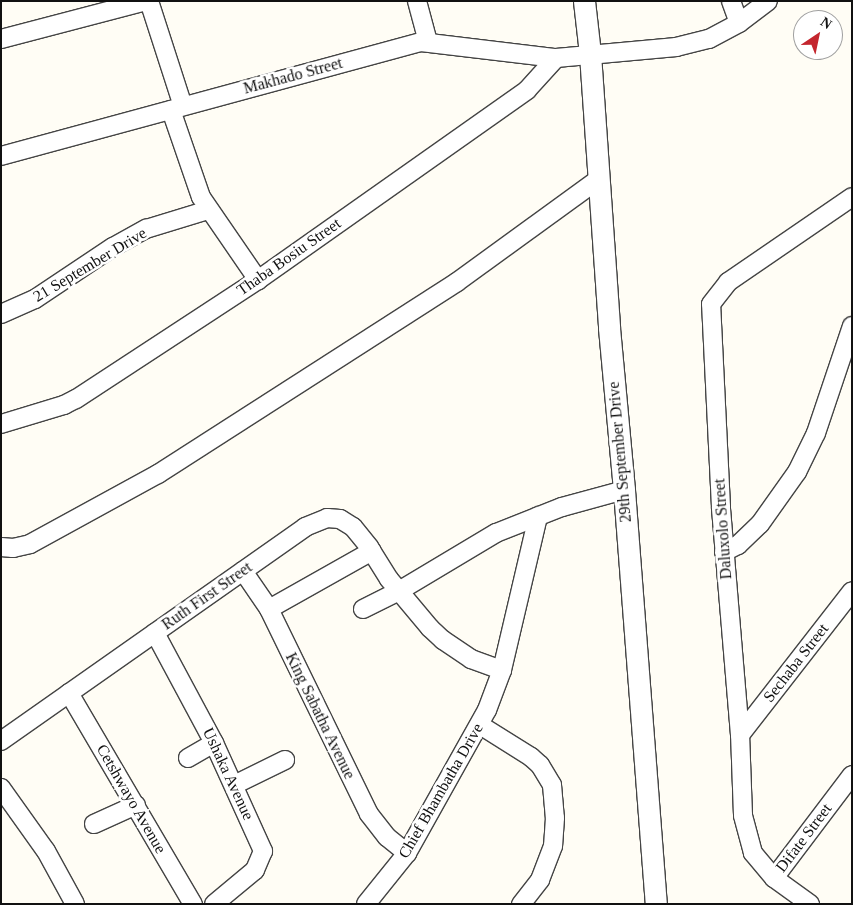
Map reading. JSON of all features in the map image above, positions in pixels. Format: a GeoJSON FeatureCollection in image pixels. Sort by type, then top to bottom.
{"type":"FeatureCollection","features":[{"type":"Feature","properties":{"kind":"street"},"geometry":{"type":"LineString","coordinates":[[1,39],[147,1],[201,197],[208,210],[258,280]]}},
{"type":"Feature","properties":{"kind":"street"},"geometry":{"type":"LineString","coordinates":[[417,1],[428,42]]}},
{"type":"Feature","properties":{"kind":"street","name":"29th September Drive"},"geometry":{"type":"LineString","coordinates":[[584,1],[590,54],[609,328],[624,490],[656,904]]}},
{"type":"Feature","properties":{"kind":"street"},"geometry":{"type":"LineString","coordinates":[[732,1],[739,23]]}},
{"type":"Feature","properties":{"kind":"street","name":"Makhado Street"},"geometry":{"type":"LineString","coordinates":[[1,156],[428,42],[556,58],[676,47],[709,39],[739,23],[768,1]]}},
{"type":"Feature","properties":{"kind":"street","name":"Thaba Bosiu Street"},"geometry":{"type":"LineString","coordinates":[[1,424],[76,400],[258,280],[527,90],[556,58]]}},
{"type":"Feature","properties":{"kind":"street"},"geometry":{"type":"LineString","coordinates":[[1,547],[13,548],[30,544],[158,474],[457,282],[599,179]]}},
{"type":"Feature","properties":{"kind":"street","name":"Daluxolo Street"},"geometry":{"type":"LineString","coordinates":[[810,904],[774,878],[752,853],[746,834],[743,815],[740,735],[724,552],[711,304],[728,282],[852,197]]}},
{"type":"Feature","properties":{"kind":"street","name":"21 September Drive"},"geometry":{"type":"LineString","coordinates":[[1,314],[35,299],[113,247],[146,229],[208,210]]}},
{"type":"Feature","properties":{"kind":"street"},"geometry":{"type":"LineString","coordinates":[[724,552],[738,545],[760,524],[773,509],[801,465],[816,433],[852,326]]}},
{"type":"Feature","properties":{"kind":"street"},"geometry":{"type":"LineString","coordinates":[[363,609],[399,591],[477,543],[538,516],[581,501],[624,490]]}},
{"type":"Feature","properties":{"kind":"street","name":"Chief Bhambatha Drive"},"geometry":{"type":"LineString","coordinates":[[366,904],[407,853],[480,725],[502,670],[538,516]]}},
{"type":"Feature","properties":{"kind":"street","name":"Ruth First Street"},"geometry":{"type":"LineString","coordinates":[[1,741],[305,526],[326,518],[346,522],[372,551],[399,591]]}},
{"type":"Feature","properties":{"kind":"street"},"geometry":{"type":"LineString","coordinates":[[269,609],[372,551]]}},
{"type":"Feature","properties":{"kind":"street","name":"King Sabatha Avenue"},"geometry":{"type":"LineString","coordinates":[[243,571],[269,609],[369,814],[387,838],[407,853]]}},
{"type":"Feature","properties":{"kind":"street"},"geometry":{"type":"LineString","coordinates":[[399,591],[443,640],[471,659],[502,670]]}},
{"type":"Feature","properties":{"kind":"street","name":"Sechaba Street"},"geometry":{"type":"LineString","coordinates":[[740,735],[852,591]]}},
{"type":"Feature","properties":{"kind":"street","name":"Ushaka Avenue"},"geometry":{"type":"LineString","coordinates":[[155,633],[214,743],[263,851],[255,870],[214,904]]}},
{"type":"Feature","properties":{"kind":"street","name":"Cetshwayo Avenue"},"geometry":{"type":"LineString","coordinates":[[69,693],[193,904]]}},
{"type":"Feature","properties":{"kind":"street"},"geometry":{"type":"LineString","coordinates":[[480,725],[531,757],[544,769],[552,785],[555,818],[553,846],[540,880],[521,904]]}},
{"type":"Feature","properties":{"kind":"street"},"geometry":{"type":"LineString","coordinates":[[188,758],[214,743]]}},
{"type":"Feature","properties":{"kind":"street"},"geometry":{"type":"LineString","coordinates":[[234,785],[285,760]]}},
{"type":"Feature","properties":{"kind":"street","name":"Difate Street"},"geometry":{"type":"LineString","coordinates":[[774,878],[852,775]]}},
{"type":"Feature","properties":{"kind":"street"},"geometry":{"type":"LineString","coordinates":[[1,788],[46,851],[74,904]]}},
{"type":"Feature","properties":{"kind":"street"},"geometry":{"type":"LineString","coordinates":[[94,824],[136,805]]}}]}
